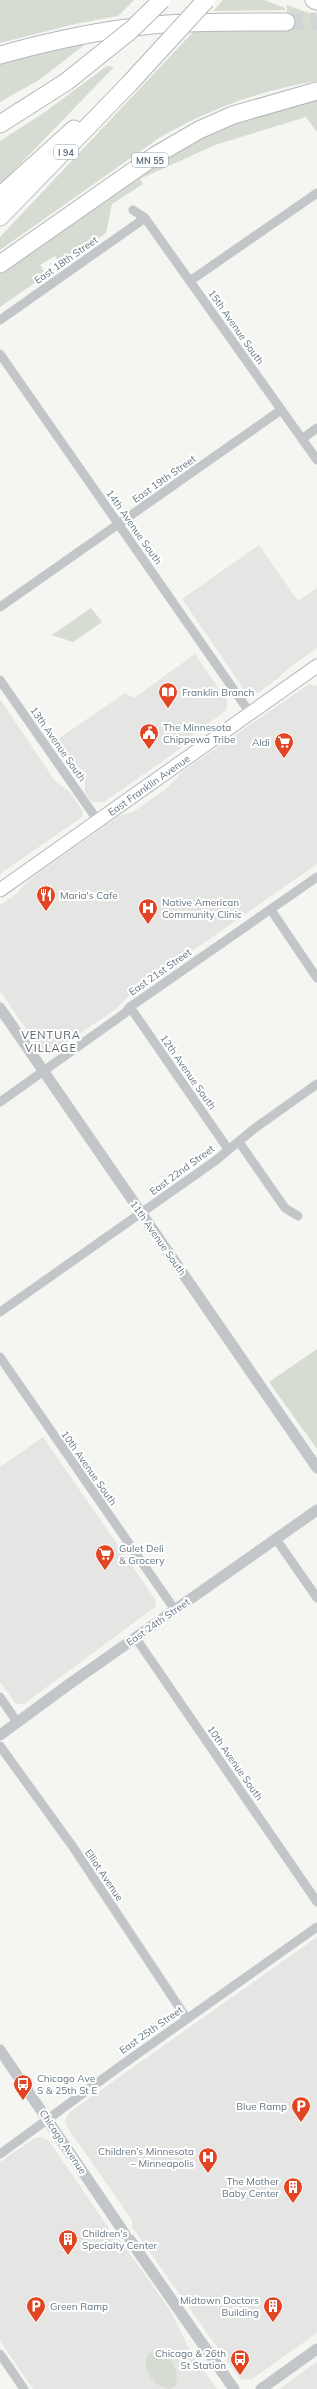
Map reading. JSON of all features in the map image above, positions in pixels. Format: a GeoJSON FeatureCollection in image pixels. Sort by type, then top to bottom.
{"type":"FeatureCollection","features":[{"type":"Feature","properties":{"kind":"highway"},"geometry":{"type":"LineString","coordinates":[[0,124],[66,82],[131,30],[162,0]]}},
{"type":"Feature","properties":{"kind":"highway","name":"I 94"},"geometry":{"type":"LineString","coordinates":[[0,218],[129,84],[206,0]]}},
{"type":"Feature","properties":{"kind":"highway"},"geometry":{"type":"LineString","coordinates":[[0,55],[70,38],[136,27],[172,24],[286,22]]}},
{"type":"Feature","properties":{"kind":"highway"},"geometry":{"type":"LineString","coordinates":[[0,196],[46,152],[129,84]]}},
{"type":"Feature","properties":{"kind":"highway","name":"MN 55"},"geometry":{"type":"LineString","coordinates":[[0,264],[156,155],[198,130],[232,115],[317,91]]}},
{"type":"Feature","properties":{"kind":"main road","name":"East Franklin Avenue"},"geometry":{"type":"LineString","coordinates":[[0,890],[317,666]]}},
{"type":"Feature","properties":{"kind":"street"},"geometry":{"type":"LineString","coordinates":[[190,281],[317,193]]}},
{"type":"Feature","properties":{"kind":"street","name":"15th Avenue South"},"geometry":{"type":"LineString","coordinates":[[133,210],[145,218],[317,460]]}},
{"type":"Feature","properties":{"kind":"street","name":"East 18th Street"},"geometry":{"type":"LineString","coordinates":[[0,320],[145,218]]}},
{"type":"Feature","properties":{"kind":"street","name":"14th Avenue South"},"geometry":{"type":"LineString","coordinates":[[0,354],[250,713]]}},
{"type":"Feature","properties":{"kind":"street","name":"East 19th Street"},"geometry":{"type":"LineString","coordinates":[[0,607],[282,410]]}},
{"type":"Feature","properties":{"kind":"street"},"geometry":{"type":"LineString","coordinates":[[302,439],[317,428]]}},
{"type":"Feature","properties":{"kind":"street","name":"13th Avenue South"},"geometry":{"type":"LineString","coordinates":[[0,680],[98,821]]}},
{"type":"Feature","properties":{"kind":"street","name":"East 21st Street"},"geometry":{"type":"LineString","coordinates":[[0,1102],[125,1014],[130,1007],[317,877]]}},
{"type":"Feature","properties":{"kind":"street"},"geometry":{"type":"LineString","coordinates":[[271,910],[317,978]]}},
{"type":"Feature","properties":{"kind":"street","name":"12th Avenue South"},"geometry":{"type":"LineString","coordinates":[[130,1007],[228,1149]]}},
{"type":"Feature","properties":{"kind":"street","name":"11th Avenue South"},"geometry":{"type":"LineString","coordinates":[[0,1008],[45,1071],[140,1213],[317,1468]]}},
{"type":"Feature","properties":{"kind":"street","name":"East 22nd Street"},"geometry":{"type":"LineString","coordinates":[[0,1312],[215,1161],[228,1149],[317,1084]]}},
{"type":"Feature","properties":{"kind":"street"},"geometry":{"type":"LineString","coordinates":[[239,1142],[285,1208],[298,1216]]}},
{"type":"Feature","properties":{"kind":"street","name":"10th Avenue South"},"geometry":{"type":"LineString","coordinates":[[0,1357],[175,1610]]}},
{"type":"Feature","properties":{"kind":"street","name":"East 24th Street"},"geometry":{"type":"LineString","coordinates":[[0,1735],[135,1637],[317,1510]]}},
{"type":"Feature","properties":{"kind":"street"},"geometry":{"type":"LineString","coordinates":[[276,1539],[317,1598]]}},
{"type":"Feature","properties":{"kind":"street","name":"10th Avenue South"},"geometry":{"type":"LineString","coordinates":[[135,1637],[317,1902]]}},
{"type":"Feature","properties":{"kind":"street"},"geometry":{"type":"LineString","coordinates":[[0,1697],[17,1722]]}},
{"type":"Feature","properties":{"kind":"street","name":"Elliot Avenue"},"geometry":{"type":"LineString","coordinates":[[0,1746],[73,1848],[187,2019]]}},
{"type":"Feature","properties":{"kind":"street","name":"East 25th Street"},"geometry":{"type":"LineString","coordinates":[[0,2154],[49,2120],[61,2108],[317,1927]]}},
{"type":"Feature","properties":{"kind":"street","name":"Chicago Avenue"},"geometry":{"type":"LineString","coordinates":[[0,2050],[234,2389]]}},
{"type":"Feature","properties":{"kind":"street"},"geometry":{"type":"LineString","coordinates":[[260,2389],[317,2350]]}},
{"type":"Feature","properties":{"kind":"street"},"geometry":{"type":"LineString","coordinates":[[0,2354],[24,2389]]}},
{"type":"Feature","properties":{"kind":"shaded area"},"geometry":{"type":"Polygon","coordinates":[[[0,0],[134,0],[118,16],[75,24],[0,43],[0,0]]]}},
{"type":"Feature","properties":{"kind":"shaded area"},"geometry":{"type":"Polygon","coordinates":[[[223,0],[264,0],[285,8],[285,10],[213,11],[223,0]]]}},
{"type":"Feature","properties":{"kind":"shaded area"},"geometry":{"type":"Polygon","coordinates":[[[287,5],[317,16],[317,81],[255,95],[196,118],[159,138],[0,250],[0,237],[194,31],[286,31],[287,5]]]}},
{"type":"Feature","properties":{"kind":"shaded area"},"geometry":{"type":"Polygon","coordinates":[[[88,42],[39,80],[0,102],[0,63],[26,55],[88,42]]]}},
{"type":"Feature","properties":{"kind":"shaded area"},"geometry":{"type":"Polygon","coordinates":[[[107,66],[114,67],[0,185],[0,141],[45,112],[107,66]]]}},
{"type":"Feature","properties":{"kind":"shaded area"},"geometry":{"type":"Polygon","coordinates":[[[317,98],[317,132],[306,117],[215,145],[140,179],[143,184],[112,204],[106,233],[61,264],[55,256],[40,265],[46,275],[0,307],[0,274],[159,161],[216,129],[317,98]]]}},
{"type":"Feature","properties":{"kind":"shaded area"},"geometry":{"type":"Polygon","coordinates":[[[259,545],[298,601],[317,588],[317,648],[286,670],[277,679],[258,693],[251,694],[246,692],[182,599],[259,545]]]}},
{"type":"Feature","properties":{"kind":"shaded area"},"geometry":{"type":"Polygon","coordinates":[[[91,608],[102,622],[73,642],[52,635],[91,608]]]}},
{"type":"Feature","properties":{"kind":"shaded area"},"geometry":{"type":"Polygon","coordinates":[[[195,654],[227,701],[227,710],[188,738],[180,749],[104,802],[92,802],[85,793],[85,783],[55,741],[125,693],[134,698],[195,654]]]}},
{"type":"Feature","properties":{"kind":"shaded area"},"geometry":{"type":"Polygon","coordinates":[[[309,684],[317,686],[317,864],[128,996],[116,1009],[51,1053],[42,1052],[0,991],[0,905],[16,894],[30,879],[119,816],[133,812],[166,789],[183,771],[309,684]]]}},
{"type":"Feature","properties":{"kind":"shaded area"},"geometry":{"type":"Polygon","coordinates":[[[0,699],[55,781],[70,792],[83,812],[82,817],[0,874],[0,699]]]}},
{"type":"Feature","properties":{"kind":"shaded area"},"geometry":{"type":"Polygon","coordinates":[[[317,1349],[317,1449],[269,1382],[317,1349]]]}},
{"type":"Feature","properties":{"kind":"shaded area"},"geometry":{"type":"Polygon","coordinates":[[[43,1437],[155,1599],[156,1603],[155,1607],[24,1704],[16,1704],[0,1682],[0,1467],[43,1437]]]}},
{"type":"Feature","properties":{"kind":"shaded area","name":"Children’s Minnesota – Minneapolis"},"geometry":{"type":"Polygon","coordinates":[[[317,1937],[317,2333],[252,2379],[244,2380],[239,2378],[132,2227],[132,2220],[67,2127],[65,2120],[70,2112],[317,1937]]]}},
{"type":"Feature","properties":{"kind":"shaded area","name":"Children’s Minnesota – Minneapolis"},"geometry":{"type":"Polygon","coordinates":[[[42,2137],[49,2141],[114,2236],[117,2236],[170,2310],[191,2353],[217,2389],[33,2389],[0,2341],[0,2162],[35,2138],[42,2137]]]}},
{"type":"Feature","properties":{"kind":"shaded area"},"geometry":{"type":"Polygon","coordinates":[[[159,2352],[168,2358],[174,2365],[177,2380],[176,2385],[170,2389],[164,2388],[154,2381],[147,2370],[146,2359],[149,2353],[159,2352]]]}},
{"type":"Feature","properties":{"kind":"shaded area"},"geometry":{"type":"Polygon","coordinates":[[[317,2362],[317,2389],[279,2389],[317,2362]]]}},
{"type":"Feature","properties":{"kind":"tunnel"},"geometry":{"type":"LineString","coordinates":[[286,22],[317,21]]}},
{"type":"Feature","properties":{"kind":"place","name":"Franklin Branch"},"geometry":{"type":"Point","coordinates":[168,709]}},
{"type":"Feature","properties":{"kind":"place","name":"The Minnesota Chippewa Tribe"},"geometry":{"type":"Point","coordinates":[149,750]}},
{"type":"Feature","properties":{"kind":"place","name":"Aldi"},"geometry":{"type":"Point","coordinates":[284,759]}},
{"type":"Feature","properties":{"kind":"place","name":"Maria's Cafe"},"geometry":{"type":"Point","coordinates":[46,912]}},
{"type":"Feature","properties":{"kind":"place","name":"Native American Community Clinic"},"geometry":{"type":"Point","coordinates":[148,925]}},
{"type":"Feature","properties":{"kind":"place","name":"Gulet Deli & Grocery"},"geometry":{"type":"Point","coordinates":[105,1571]}},
{"type":"Feature","properties":{"kind":"place","name":"Chicago Ave S & 25th St E"},"geometry":{"type":"Point","coordinates":[23,2101]}},
{"type":"Feature","properties":{"kind":"place","name":"Blue Ramp"},"geometry":{"type":"Point","coordinates":[301,2123]}},
{"type":"Feature","properties":{"kind":"place","name":"Children’s Minnesota – Minneapolis"},"geometry":{"type":"Point","coordinates":[208,2174]}},
{"type":"Feature","properties":{"kind":"place","name":"The Mother Baby Center"},"geometry":{"type":"Point","coordinates":[293,2204]}},
{"type":"Feature","properties":{"kind":"place","name":"Children's Specialty Center"},"geometry":{"type":"Point","coordinates":[68,2256]}},
{"type":"Feature","properties":{"kind":"place","name":"Green Ramp"},"geometry":{"type":"Point","coordinates":[36,2323]}},
{"type":"Feature","properties":{"kind":"place","name":"Midtown Doctors Building"},"geometry":{"type":"Point","coordinates":[273,2323]}},
{"type":"Feature","properties":{"kind":"place","name":"Chicago & 26th St Station"},"geometry":{"type":"Point","coordinates":[240,2376]}},
{"type":"Feature","properties":{"kind":"district","name":"VENTURA VILLAGE"},"geometry":{"type":"Point","coordinates":[51,1041]}}]}
